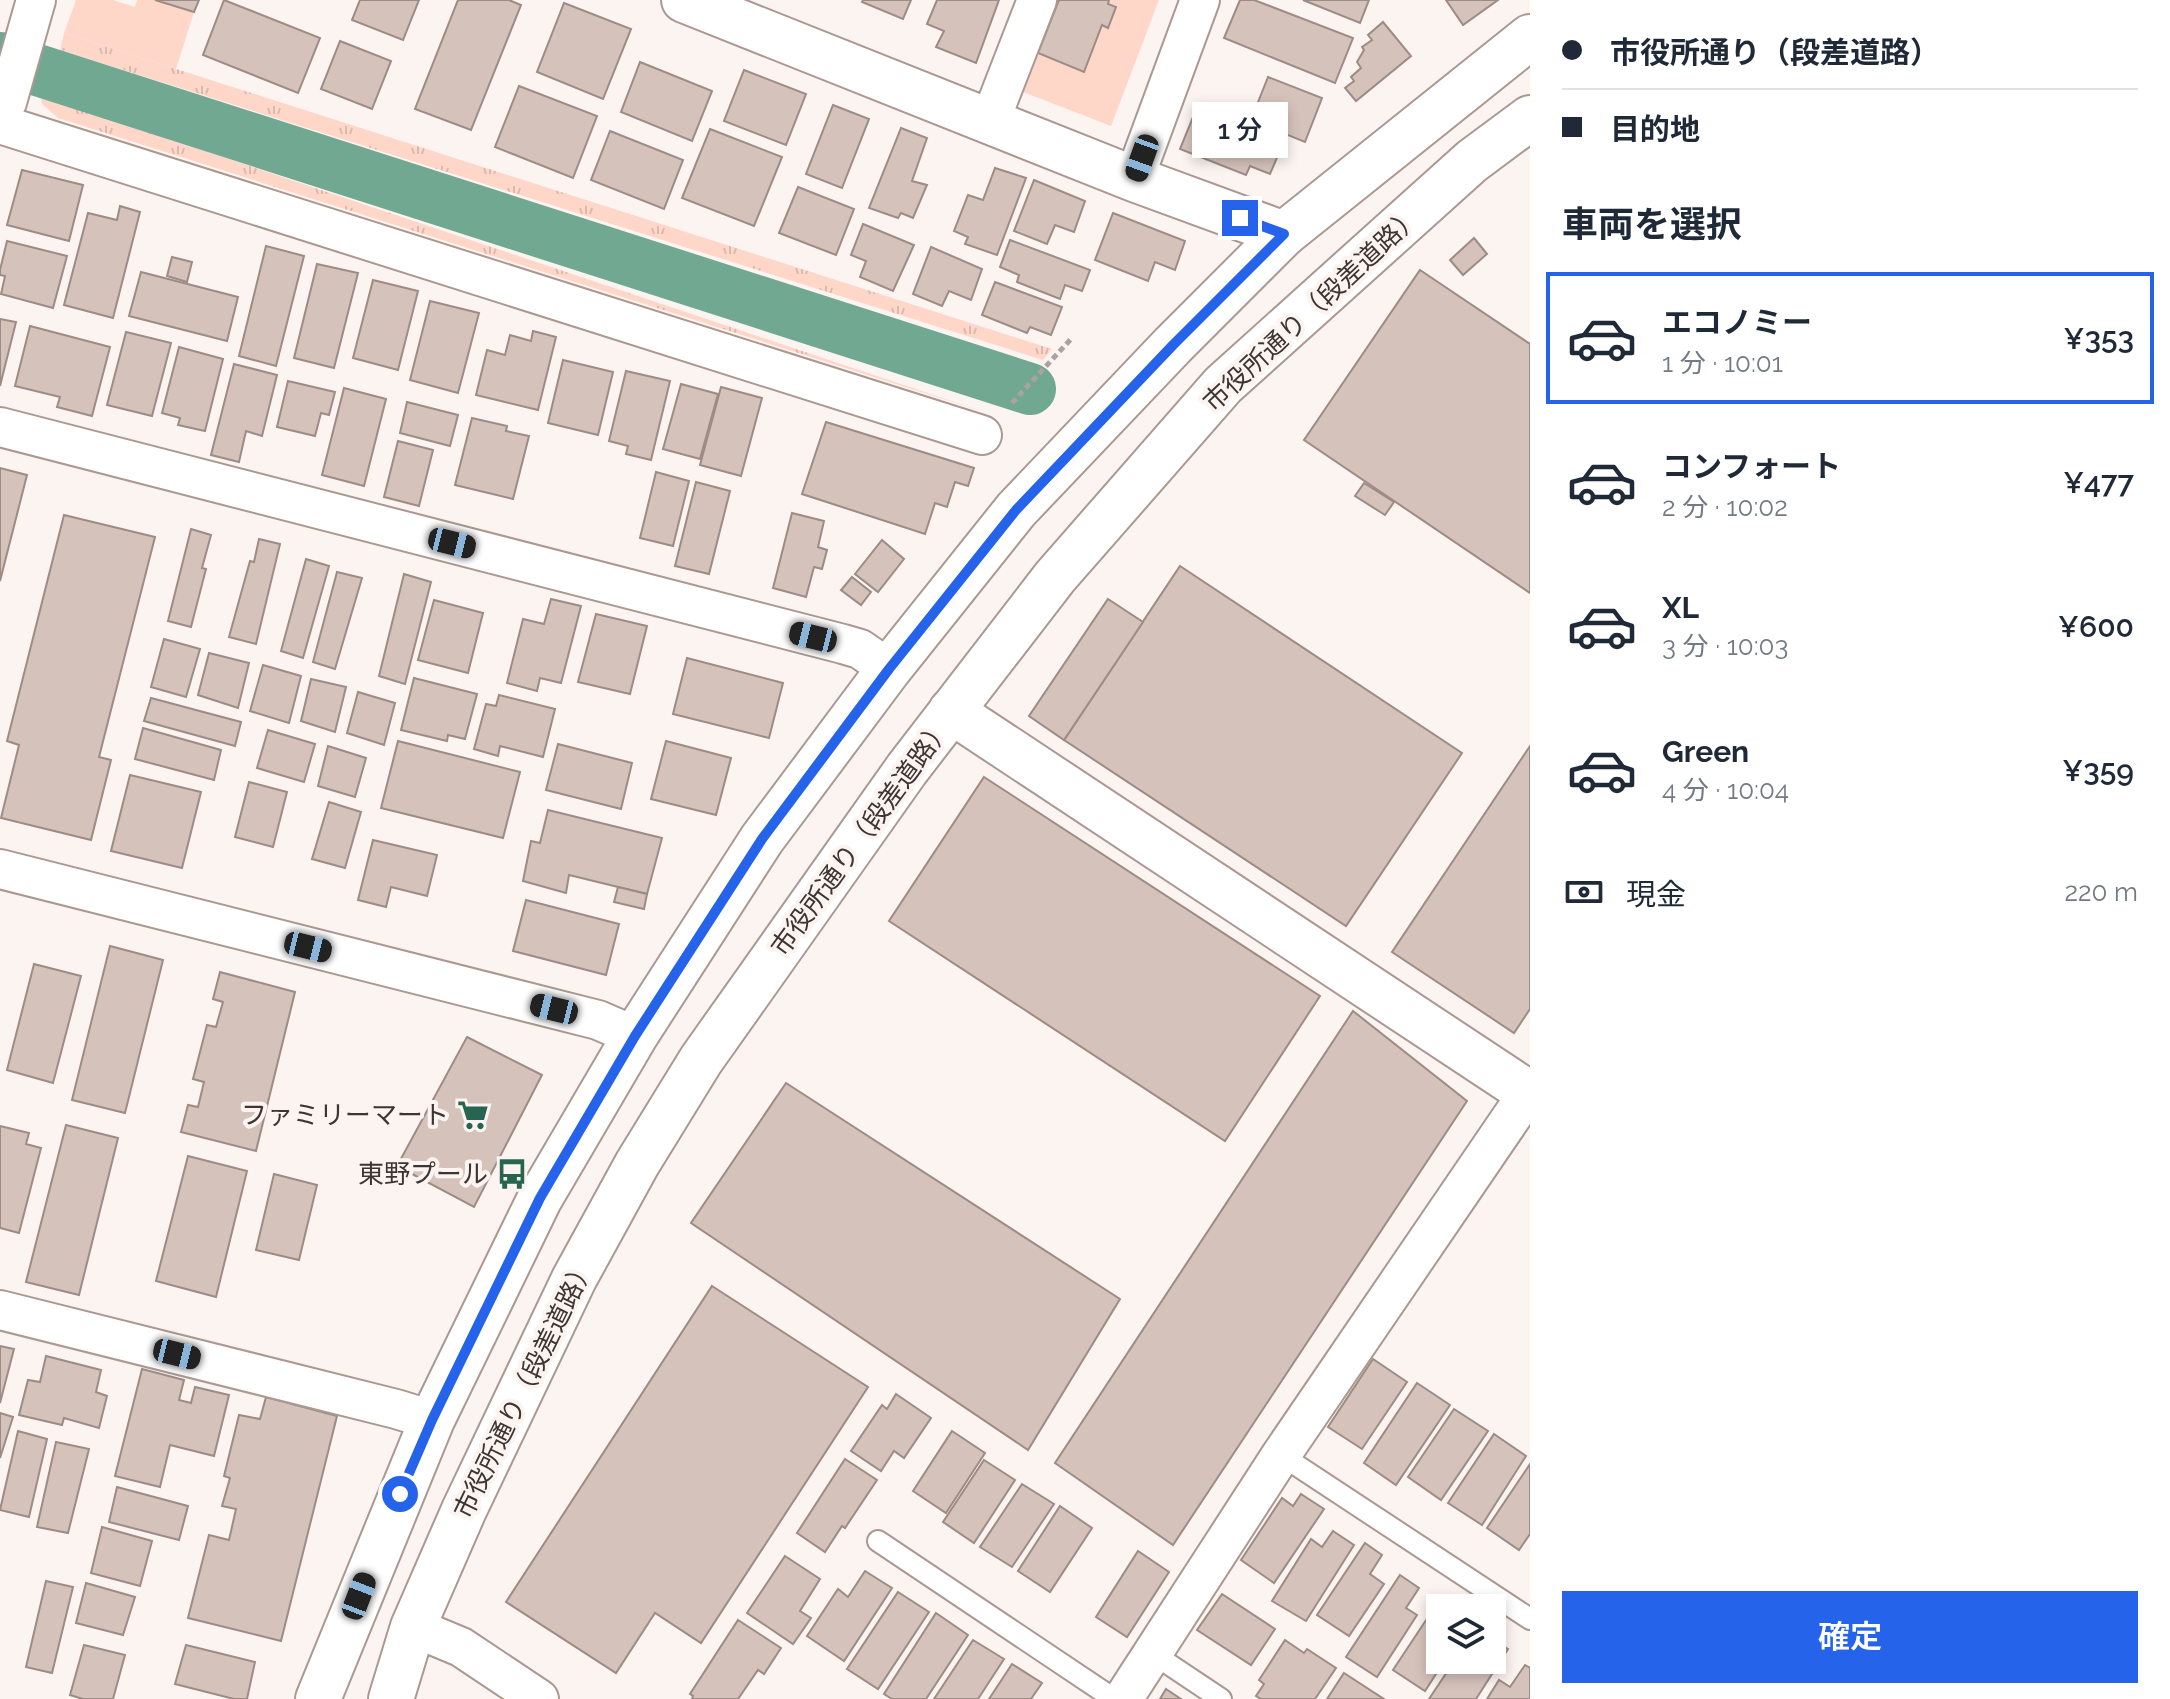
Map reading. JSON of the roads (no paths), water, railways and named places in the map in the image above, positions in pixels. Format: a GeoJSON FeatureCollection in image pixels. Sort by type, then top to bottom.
{"type":"FeatureCollection","features":[{"type":"Feature","properties":{"kind":"street"},"geometry":{"type":"LineString","coordinates":[[684,0],[1134,179],[1284,234]]}},
{"type":"Feature","properties":{"kind":"street"},"geometry":{"type":"LineString","coordinates":[[990,121],[1037,0]]}},
{"type":"Feature","properties":{"kind":"street"},"geometry":{"type":"LineString","coordinates":[[1134,179],[1200,0]]}},
{"type":"Feature","properties":{"kind":"street"},"geometry":{"type":"LineString","coordinates":[[31,13],[2,114],[982,435]]}},
{"type":"Feature","properties":{"kind":"street"},"geometry":{"type":"LineString","coordinates":[[318,1699],[432,1420],[540,1198],[635,1036],[762,839],[889,669],[1016,510],[1173,345],[1284,234],[1530,37]]}},
{"type":"Feature","properties":{"kind":"street","name":"市役所通り（段差道路）"},"geometry":{"type":"LineString","coordinates":[[391,1699],[413,1627],[527,1376],[574,1279],[637,1164],[701,1060],[907,769],[1055,577],[1223,385],[1472,161],[1530,118]]}},
{"type":"Feature","properties":{"kind":"street"},"geometry":{"type":"LineString","coordinates":[[0,427],[843,644],[860,649],[889,669]]}},
{"type":"Feature","properties":{"kind":"street"},"geometry":{"type":"LineString","coordinates":[[951,711],[1529,1092],[1281,1455],[1123,1699]]}},
{"type":"Feature","properties":{"kind":"street"},"geometry":{"type":"LineString","coordinates":[[0,869],[598,1020],[635,1036]]}},
{"type":"Feature","properties":{"kind":"street"},"geometry":{"type":"LineString","coordinates":[[0,1310],[432,1420]]}},
{"type":"Feature","properties":{"kind":"street"},"geometry":{"type":"LineString","coordinates":[[413,1627],[461,1647],[539,1699]]}},
{"type":"Feature","properties":{"kind":"lane"},"geometry":{"type":"LineString","coordinates":[[1281,1455],[1530,1619]]}},
{"type":"Feature","properties":{"kind":"lane"},"geometry":{"type":"LineString","coordinates":[[878,1541],[1114,1699]]}},
{"type":"Feature","properties":{"kind":"lane"},"geometry":{"type":"LineString","coordinates":[[1152,1653],[1221,1699]]}},
{"type":"Feature","properties":{"kind":"waterway"},"geometry":{"type":"LineString","coordinates":[[0,58],[1030,389]]}},
{"type":"Feature","properties":{"kind":"place","name":"ファミリーマート"},"geometry":{"type":"Point","coordinates":[473,1115]}},
{"type":"Feature","properties":{"kind":"place","name":"東野プール"},"geometry":{"type":"Point","coordinates":[512,1174]}}]}
